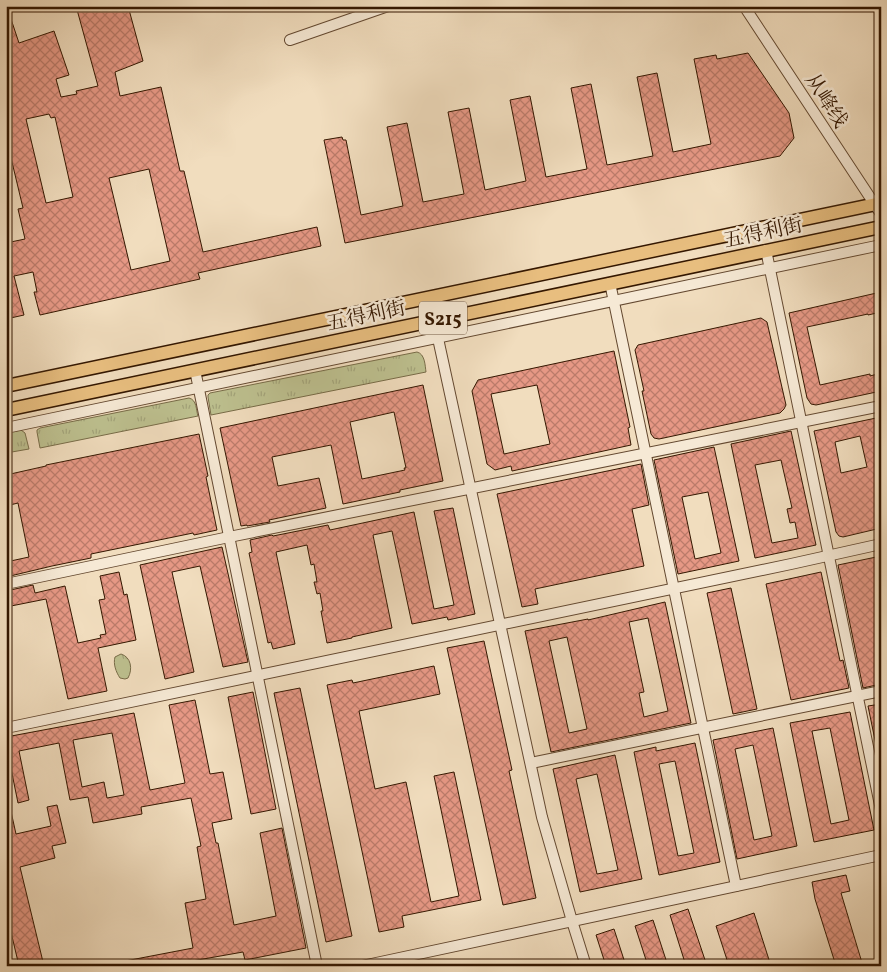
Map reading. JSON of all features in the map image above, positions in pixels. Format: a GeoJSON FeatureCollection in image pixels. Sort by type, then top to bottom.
{"type":"FeatureCollection","features":[{"type":"Feature","properties":{"kind":"main road","name":"五得利街"},"geometry":{"type":"LineString","coordinates":[[6,386],[879,207]]}},
{"type":"Feature","properties":{"kind":"main road","name":"五得利街"},"geometry":{"type":"LineString","coordinates":[[6,410],[881,226]]}},
{"type":"Feature","properties":{"kind":"street"},"geometry":{"type":"LineString","coordinates":[[290,40],[388,6]]}},
{"type":"Feature","properties":{"kind":"street","name":"从峰线"},"geometry":{"type":"LineString","coordinates":[[744,6],[879,207]]}},
{"type":"Feature","properties":{"kind":"street"},"geometry":{"type":"LineString","coordinates":[[6,428],[881,245]]}},
{"type":"Feature","properties":{"kind":"street"},"geometry":{"type":"LineString","coordinates":[[766,250],[881,810]]}},
{"type":"Feature","properties":{"kind":"street"},"geometry":{"type":"LineString","coordinates":[[610,283],[736,886]]}},
{"type":"Feature","properties":{"kind":"street"},"geometry":{"type":"LineString","coordinates":[[434,320],[542,817],[586,966]]}},
{"type":"Feature","properties":{"kind":"street"},"geometry":{"type":"LineString","coordinates":[[195,370],[318,966]]}},
{"type":"Feature","properties":{"kind":"street"},"geometry":{"type":"LineString","coordinates":[[6,584],[229,537],[881,406]]}},
{"type":"Feature","properties":{"kind":"street"},"geometry":{"type":"LineString","coordinates":[[6,728],[881,544]]}},
{"type":"Feature","properties":{"kind":"street"},"geometry":{"type":"LineString","coordinates":[[531,763],[881,691]]}},
{"type":"Feature","properties":{"kind":"street"},"geometry":{"type":"LineString","coordinates":[[362,966],[881,856]]}},
{"type":"Feature","properties":{"kind":"green space"},"geometry":{"type":"Polygon","coordinates":[[[417,352],[423,357],[426,372],[211,415],[208,397],[210,393],[417,352]]]}},
{"type":"Feature","properties":{"kind":"green space"},"geometry":{"type":"Polygon","coordinates":[[[189,398],[195,403],[198,416],[40,448],[37,430],[40,428],[189,398]]]}},
{"type":"Feature","properties":{"kind":"green space"},"geometry":{"type":"Polygon","coordinates":[[[21,430],[25,433],[29,449],[6,453],[6,433],[21,430]]]}},
{"type":"Feature","properties":{"kind":"green space"},"geometry":{"type":"Polygon","coordinates":[[[121,654],[127,658],[131,667],[130,675],[125,679],[120,678],[116,671],[114,660],[115,657],[121,654]]]}},
{"type":"Feature","properties":{"kind":"building"},"geometry":{"type":"Polygon","coordinates":[[[76,6],[128,6],[143,61],[115,72],[120,96],[161,87],[180,171],[184,171],[203,252],[317,227],[321,246],[198,273],[200,279],[40,315],[34,292],[37,292],[33,272],[14,276],[24,315],[6,319],[6,243],[25,239],[18,209],[23,208],[6,137],[6,10],[8,10],[19,43],[54,31],[69,75],[56,79],[61,97],[77,94],[76,91],[98,86],[76,6]],[[49,114],[26,119],[46,203],[73,197],[55,117],[51,118],[49,114]],[[149,169],[109,178],[131,270],[170,261],[149,169]]]}},
{"type":"Feature","properties":{"kind":"building"},"geometry":{"type":"Polygon","coordinates":[[[748,53],[789,113],[794,138],[780,156],[345,243],[324,140],[342,137],[343,140],[346,140],[361,215],[403,206],[387,127],[407,123],[423,202],[464,194],[448,112],[469,108],[485,190],[526,181],[510,100],[530,96],[546,177],[587,169],[571,88],[591,84],[607,165],[653,156],[637,77],[657,73],[673,152],[711,144],[694,59],[716,55],[717,59],[748,53]]]}},
{"type":"Feature","properties":{"kind":"building"},"geometry":{"type":"Polygon","coordinates":[[[881,292],[881,312],[807,327],[820,385],[881,373],[881,391],[816,405],[811,404],[807,398],[789,313],[881,292]]]}},
{"type":"Feature","properties":{"kind":"building"},"geometry":{"type":"Polygon","coordinates":[[[761,318],[767,322],[786,405],[784,409],[780,413],[659,439],[654,438],[651,434],[642,391],[644,391],[635,350],[638,345],[761,318]]]}},
{"type":"Feature","properties":{"kind":"building"},"geometry":{"type":"Polygon","coordinates":[[[614,351],[630,427],[628,428],[631,445],[512,471],[511,466],[495,470],[487,464],[472,391],[478,380],[614,351]],[[537,385],[491,394],[504,454],[550,444],[537,385]]]}},
{"type":"Feature","properties":{"kind":"building"},"geometry":{"type":"Polygon","coordinates":[[[423,385],[443,481],[343,504],[331,445],[272,457],[278,486],[319,478],[326,508],[269,520],[270,522],[241,526],[220,428],[423,385]],[[394,412],[350,422],[362,479],[405,470],[404,468],[406,468],[394,412]]]}},
{"type":"Feature","properties":{"kind":"building"},"geometry":{"type":"Polygon","coordinates":[[[881,417],[881,528],[843,537],[839,536],[836,532],[814,431],[881,417]],[[860,436],[835,442],[841,473],[867,467],[860,436]]]}},
{"type":"Feature","properties":{"kind":"building"},"geometry":{"type":"Polygon","coordinates":[[[791,431],[816,545],[755,558],[731,444],[791,431]],[[781,460],[755,465],[772,543],[798,538],[795,522],[790,523],[787,509],[792,508],[781,460]]]}},
{"type":"Feature","properties":{"kind":"building"},"geometry":{"type":"Polygon","coordinates":[[[199,434],[217,530],[194,535],[193,533],[91,554],[91,558],[6,577],[6,562],[29,557],[18,503],[6,506],[6,475],[199,434]]]}},
{"type":"Feature","properties":{"kind":"building"},"geometry":{"type":"Polygon","coordinates":[[[714,447],[739,561],[678,574],[654,460],[714,447]],[[708,492],[682,497],[695,559],[721,553],[708,492]]]}},
{"type":"Feature","properties":{"kind":"building"},"geometry":{"type":"Polygon","coordinates":[[[641,464],[649,505],[632,509],[644,566],[535,589],[538,604],[522,607],[497,494],[641,464]]]}},
{"type":"Feature","properties":{"kind":"building"},"geometry":{"type":"Polygon","coordinates":[[[453,508],[475,614],[448,620],[447,617],[412,624],[392,531],[373,535],[392,628],[327,643],[321,611],[323,611],[320,593],[317,594],[314,582],[317,582],[314,564],[311,565],[307,545],[276,552],[295,644],[273,649],[271,642],[268,643],[249,553],[252,552],[250,540],[328,525],[330,530],[414,512],[434,609],[454,605],[434,511],[453,508]]]}},
{"type":"Feature","properties":{"kind":"building"},"geometry":{"type":"Polygon","coordinates":[[[222,547],[248,662],[223,667],[200,566],[172,572],[194,672],[165,679],[140,565],[222,547]]]}},
{"type":"Feature","properties":{"kind":"building"},"geometry":{"type":"Polygon","coordinates":[[[881,556],[881,684],[863,688],[838,565],[881,556]]]}},
{"type":"Feature","properties":{"kind":"building"},"geometry":{"type":"Polygon","coordinates":[[[119,572],[124,595],[127,594],[136,640],[98,648],[107,691],[68,699],[46,599],[6,607],[6,591],[33,585],[35,593],[65,586],[78,643],[101,638],[100,635],[106,634],[99,600],[105,599],[100,576],[119,572]]]}},
{"type":"Feature","properties":{"kind":"building"},"geometry":{"type":"Polygon","coordinates":[[[821,572],[840,661],[843,660],[849,688],[791,700],[766,584],[821,572]]]}},
{"type":"Feature","properties":{"kind":"building"},"geometry":{"type":"Polygon","coordinates":[[[731,588],[757,709],[733,714],[707,593],[731,588]]]}},
{"type":"Feature","properties":{"kind":"building"},"geometry":{"type":"Polygon","coordinates":[[[665,602],[691,723],[551,752],[525,631],[588,620],[665,602]],[[648,618],[629,622],[644,692],[639,693],[644,717],[668,711],[648,618]],[[567,637],[549,641],[569,733],[587,729],[567,637]]]}},
{"type":"Feature","properties":{"kind":"building"},"geometry":{"type":"Polygon","coordinates":[[[484,641],[512,770],[509,771],[536,898],[503,905],[447,648],[484,641]]]}},
{"type":"Feature","properties":{"kind":"building"},"geometry":{"type":"Polygon","coordinates":[[[434,666],[440,694],[359,711],[375,789],[406,782],[431,902],[459,896],[434,776],[454,772],[481,900],[402,916],[404,927],[379,932],[327,685],[352,680],[353,683],[434,666]]]}},
{"type":"Feature","properties":{"kind":"building"},"geometry":{"type":"Polygon","coordinates":[[[300,688],[352,936],[326,942],[274,693],[300,688]]]}},
{"type":"Feature","properties":{"kind":"building"},"geometry":{"type":"Polygon","coordinates":[[[253,692],[276,809],[251,814],[228,697],[253,692]]]}},
{"type":"Feature","properties":{"kind":"building"},"geometry":{"type":"Polygon","coordinates":[[[195,700],[210,774],[223,772],[232,819],[212,823],[216,843],[218,843],[234,925],[276,916],[260,833],[282,828],[306,948],[245,960],[243,952],[192,961],[193,966],[121,966],[120,962],[193,948],[185,903],[206,899],[197,847],[201,846],[191,798],[141,807],[142,814],[93,823],[88,797],[70,800],[59,743],[19,751],[29,800],[18,803],[6,737],[134,713],[150,790],[185,783],[169,705],[195,700]],[[112,733],[73,740],[82,787],[104,782],[107,798],[124,795],[112,733]]]}},
{"type":"Feature","properties":{"kind":"building"},"geometry":{"type":"Polygon","coordinates":[[[881,704],[881,749],[877,750],[868,706],[881,704]]]}},
{"type":"Feature","properties":{"kind":"building"},"geometry":{"type":"Polygon","coordinates":[[[850,712],[874,830],[814,842],[790,723],[850,712]],[[830,728],[812,731],[831,824],[849,820],[830,728]]]}},
{"type":"Feature","properties":{"kind":"building"},"geometry":{"type":"Polygon","coordinates":[[[773,728],[797,846],[737,859],[713,740],[773,728]],[[753,745],[735,749],[754,840],[772,836],[753,745]]]}},
{"type":"Feature","properties":{"kind":"building"},"geometry":{"type":"Polygon","coordinates":[[[695,743],[720,862],[659,875],[634,752],[656,747],[656,751],[695,743]],[[675,761],[659,764],[678,856],[694,853],[675,761]]]}},
{"type":"Feature","properties":{"kind":"building"},"geometry":{"type":"Polygon","coordinates":[[[615,755],[642,879],[580,892],[553,769],[615,755]],[[597,774],[576,779],[597,874],[618,870],[597,774]]]}},
{"type":"Feature","properties":{"kind":"building"},"geometry":{"type":"Polygon","coordinates":[[[57,805],[66,843],[52,846],[55,858],[20,867],[44,966],[19,966],[6,911],[6,808],[10,807],[16,834],[51,826],[47,807],[57,805]]]}},
{"type":"Feature","properties":{"kind":"building"},"geometry":{"type":"Polygon","coordinates":[[[846,875],[850,891],[841,893],[863,966],[836,966],[815,899],[812,882],[846,875]]]}},
{"type":"Feature","properties":{"kind":"building"},"geometry":{"type":"Polygon","coordinates":[[[688,909],[707,966],[686,966],[670,915],[688,909]]]}},
{"type":"Feature","properties":{"kind":"building"},"geometry":{"type":"Polygon","coordinates":[[[754,913],[771,966],[729,966],[716,926],[754,913]]]}},
{"type":"Feature","properties":{"kind":"building"},"geometry":{"type":"Polygon","coordinates":[[[653,920],[668,966],[648,966],[635,926],[653,920]]]}},
{"type":"Feature","properties":{"kind":"building"},"geometry":{"type":"Polygon","coordinates":[[[614,929],[626,966],[606,966],[596,935],[614,929]]]}}]}
